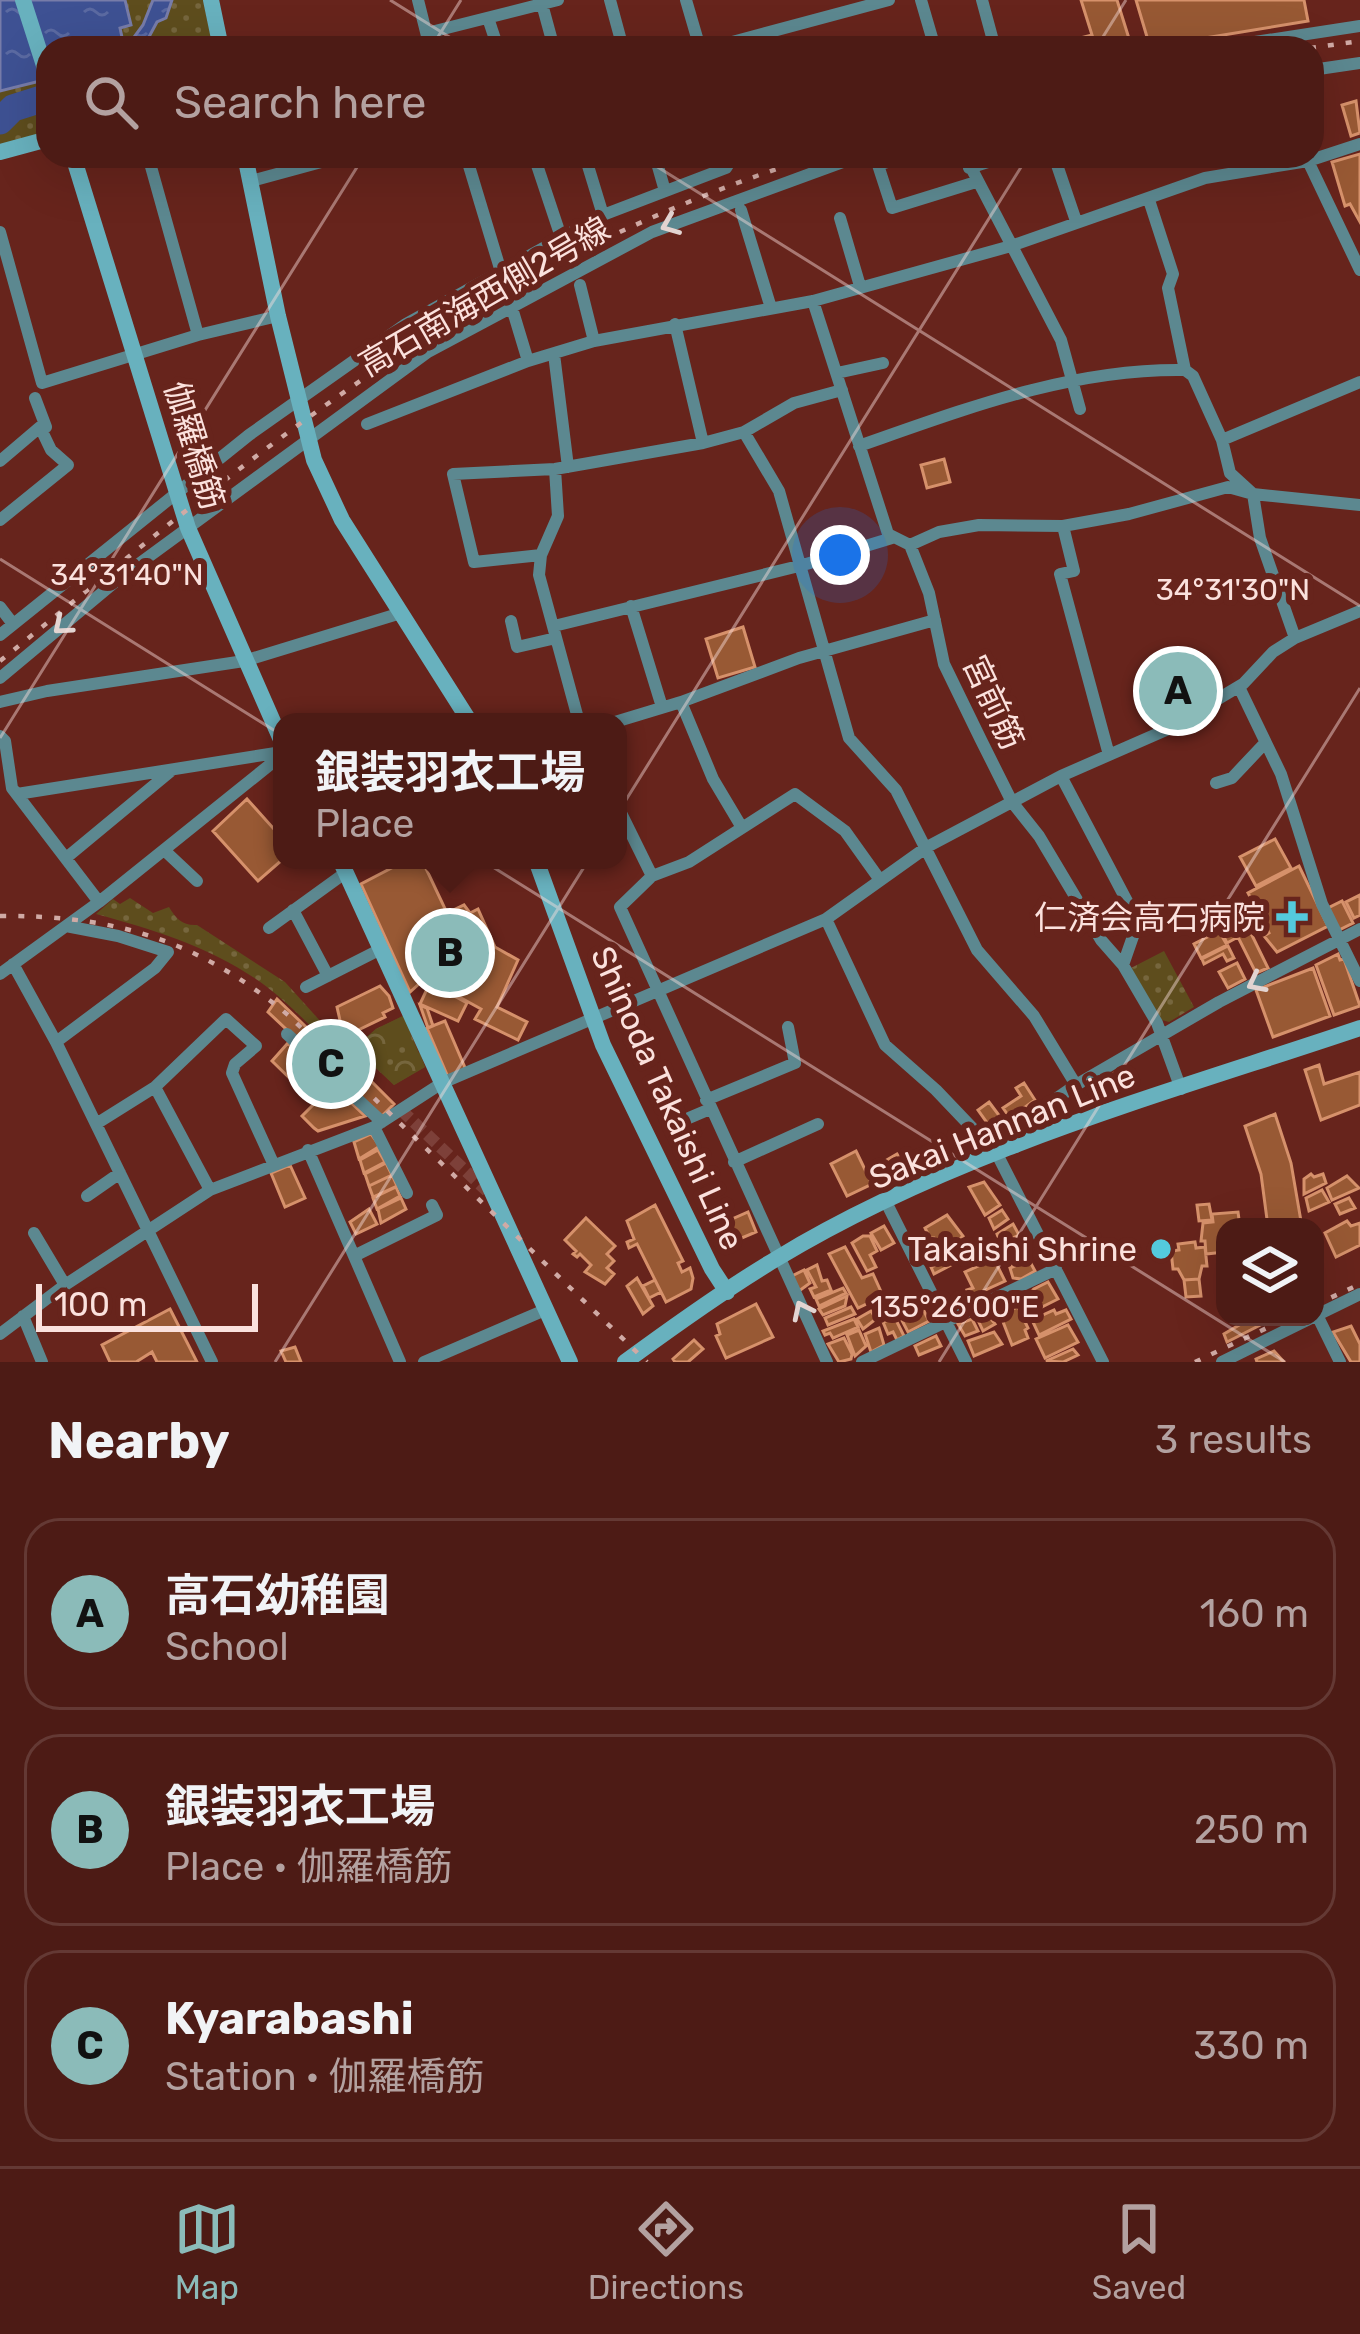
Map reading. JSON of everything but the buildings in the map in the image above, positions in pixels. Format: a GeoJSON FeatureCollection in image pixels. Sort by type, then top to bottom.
{"type":"FeatureCollection","features":[{"type":"Feature","properties":{"kind":"main road"},"geometry":{"type":"LineString","coordinates":[[23,0],[36,41]]}},
{"type":"Feature","properties":{"kind":"main road"},"geometry":{"type":"LineString","coordinates":[[211,0],[218,36]]}},
{"type":"Feature","properties":{"kind":"main road"},"geometry":{"type":"LineString","coordinates":[[0,152],[36,142]]}},
{"type":"Feature","properties":{"kind":"main road","name":"伽羅橋筋"},"geometry":{"type":"LineString","coordinates":[[77,168],[188,528],[273,723]]}},
{"type":"Feature","properties":{"kind":"main road"},"geometry":{"type":"LineString","coordinates":[[247,168],[306,439],[342,520],[464,713]]}},
{"type":"Feature","properties":{"kind":"main road"},"geometry":{"type":"LineString","coordinates":[[343,869],[570,1362]]}},
{"type":"Feature","properties":{"kind":"main road","name":"Shinoda Takaishi Line"},"geometry":{"type":"LineString","coordinates":[[539,869],[592,1017],[727,1292]]}},
{"type":"Feature","properties":{"kind":"main road","name":"Sakai Hannan Line"},"geometry":{"type":"LineString","coordinates":[[625,1362],[777,1258],[886,1202],[1016,1147],[1360,1028]]}},
{"type":"Feature","properties":{"kind":"street"},"geometry":{"type":"LineString","coordinates":[[418,0],[427,36]]}},
{"type":"Feature","properties":{"kind":"street"},"geometry":{"type":"LineString","coordinates":[[490,0],[495,36]]}},
{"type":"Feature","properties":{"kind":"street"},"geometry":{"type":"LineString","coordinates":[[610,0],[620,36]]}},
{"type":"Feature","properties":{"kind":"street"},"geometry":{"type":"LineString","coordinates":[[686,0],[696,36]]}},
{"type":"Feature","properties":{"kind":"street"},"geometry":{"type":"LineString","coordinates":[[755,36],[889,0]]}},
{"type":"Feature","properties":{"kind":"street"},"geometry":{"type":"LineString","coordinates":[[921,0],[931,36]]}},
{"type":"Feature","properties":{"kind":"street"},"geometry":{"type":"LineString","coordinates":[[982,0],[992,36]]}},
{"type":"Feature","properties":{"kind":"street"},"geometry":{"type":"LineString","coordinates":[[441,36],[553,1],[554,36]]}},
{"type":"Feature","properties":{"kind":"street"},"geometry":{"type":"LineString","coordinates":[[1295,36],[1360,26]]}},
{"type":"Feature","properties":{"kind":"street"},"geometry":{"type":"LineString","coordinates":[[1324,68],[1360,63]]}},
{"type":"Feature","properties":{"kind":"street"},"geometry":{"type":"LineString","coordinates":[[1324,155],[1360,143]]}},
{"type":"Feature","properties":{"kind":"street"},"geometry":{"type":"LineString","coordinates":[[151,168],[198,335]]}},
{"type":"Feature","properties":{"kind":"street"},"geometry":{"type":"LineString","coordinates":[[250,182],[300,168]]}},
{"type":"Feature","properties":{"kind":"street"},"geometry":{"type":"LineString","coordinates":[[470,168],[528,361]]}},
{"type":"Feature","properties":{"kind":"street"},"geometry":{"type":"LineString","coordinates":[[538,168],[561,237]]}},
{"type":"Feature","properties":{"kind":"street"},"geometry":{"type":"LineString","coordinates":[[589,168],[603,214]]}},
{"type":"Feature","properties":{"kind":"street"},"geometry":{"type":"LineString","coordinates":[[658,168],[665,191]]}},
{"type":"Feature","properties":{"kind":"street"},"geometry":{"type":"LineString","coordinates":[[0,635],[297,399],[406,324],[603,214],[723,168]]}},
{"type":"Feature","properties":{"kind":"street","name":"高石南海西側2号線"},"geometry":{"type":"LineString","coordinates":[[0,678],[121,578],[428,352],[652,232],[826,168]]}},
{"type":"Feature","properties":{"kind":"street"},"geometry":{"type":"LineString","coordinates":[[879,168],[892,208],[976,182]]}},
{"type":"Feature","properties":{"kind":"street"},"geometry":{"type":"LineString","coordinates":[[970,168],[1061,340],[1080,409]]}},
{"type":"Feature","properties":{"kind":"street"},"geometry":{"type":"LineString","coordinates":[[1058,168],[1076,221]]}},
{"type":"Feature","properties":{"kind":"street"},"geometry":{"type":"LineString","coordinates":[[367,424],[528,361],[594,341],[813,301],[1011,246],[1205,178],[1266,168]]}},
{"type":"Feature","properties":{"kind":"street"},"geometry":{"type":"LineString","coordinates":[[1311,168],[1360,270]]}},
{"type":"Feature","properties":{"kind":"street"},"geometry":{"type":"LineString","coordinates":[[1148,200],[1173,274],[1168,288],[1185,370]]}},
{"type":"Feature","properties":{"kind":"street"},"geometry":{"type":"LineString","coordinates":[[741,210],[771,308]]}},
{"type":"Feature","properties":{"kind":"street"},"geometry":{"type":"LineString","coordinates":[[840,218],[860,286]]}},
{"type":"Feature","properties":{"kind":"street"},"geometry":{"type":"LineString","coordinates":[[0,232],[43,383],[198,335],[278,316]]}},
{"type":"Feature","properties":{"kind":"street"},"geometry":{"type":"LineString","coordinates":[[580,285],[594,341]]}},
{"type":"Feature","properties":{"kind":"street"},"geometry":{"type":"LineString","coordinates":[[813,301],[888,535],[910,545],[939,532],[979,525],[1063,526],[1130,514],[1228,487],[1360,505]]}},
{"type":"Feature","properties":{"kind":"street"},"geometry":{"type":"LineString","coordinates":[[675,324],[703,443]]}},
{"type":"Feature","properties":{"kind":"street"},"geometry":{"type":"LineString","coordinates":[[554,354],[561,468],[558,516],[538,575],[577,713]]}},
{"type":"Feature","properties":{"kind":"street"},"geometry":{"type":"LineString","coordinates":[[837,374],[883,363]]}},
{"type":"Feature","properties":{"kind":"street"},"geometry":{"type":"LineString","coordinates":[[859,446],[987,401],[1074,379],[1185,370],[1193,376],[1222,440],[1230,473],[1253,494],[1260,538],[1295,638]]}},
{"type":"Feature","properties":{"kind":"street"},"geometry":{"type":"LineString","coordinates":[[1222,440],[1360,382]]}},
{"type":"Feature","properties":{"kind":"street"},"geometry":{"type":"LineString","coordinates":[[541,555],[474,562],[453,474],[561,468],[703,443],[744,432],[794,403],[842,390]]}},
{"type":"Feature","properties":{"kind":"street"},"geometry":{"type":"LineString","coordinates":[[0,461],[46,427],[35,398]]}},
{"type":"Feature","properties":{"kind":"street"},"geometry":{"type":"LineString","coordinates":[[0,520],[68,465],[51,450],[40,427]]}},
{"type":"Feature","properties":{"kind":"street"},"geometry":{"type":"LineString","coordinates":[[744,432],[779,491],[849,738],[896,790],[977,950],[1034,1016],[1076,1085]]}},
{"type":"Feature","properties":{"kind":"street"},"geometry":{"type":"LineString","coordinates":[[1063,526],[1074,571],[1060,574],[1109,754]]}},
{"type":"Feature","properties":{"kind":"street"},"geometry":{"type":"LineString","coordinates":[[511,621],[517,647],[632,606],[892,538]]}},
{"type":"Feature","properties":{"kind":"street","name":"宮前筋"},"geometry":{"type":"LineString","coordinates":[[910,545],[944,664],[1012,802],[1040,836],[1101,940],[1123,964],[1162,1035],[1181,1088]]}},
{"type":"Feature","properties":{"kind":"street"},"geometry":{"type":"LineString","coordinates":[[632,606],[662,707]]}},
{"type":"Feature","properties":{"kind":"street"},"geometry":{"type":"LineString","coordinates":[[0,607],[13,624]]}},
{"type":"Feature","properties":{"kind":"street"},"geometry":{"type":"LineString","coordinates":[[0,1334],[64,1285],[210,1190],[378,1124],[442,1082],[826,919],[927,847],[1061,776],[1166,730],[1239,687],[1273,652],[1295,638],[1360,611]]}},
{"type":"Feature","properties":{"kind":"street"},"geometry":{"type":"LineString","coordinates":[[0,702],[244,661],[401,614]]}},
{"type":"Feature","properties":{"kind":"street"},"geometry":{"type":"LineString","coordinates":[[627,718],[935,620]]}},
{"type":"Feature","properties":{"kind":"street"},"geometry":{"type":"LineString","coordinates":[[1239,687],[1282,774],[1322,904],[1360,981]]}},
{"type":"Feature","properties":{"kind":"street"},"geometry":{"type":"LineString","coordinates":[[681,702],[713,779],[741,826]]}},
{"type":"Feature","properties":{"kind":"street"},"geometry":{"type":"LineString","coordinates":[[0,736],[5,741],[12,788],[100,902]]}},
{"type":"Feature","properties":{"kind":"street"},"geometry":{"type":"LineString","coordinates":[[1216,783],[1232,778],[1264,745]]}},
{"type":"Feature","properties":{"kind":"street"},"geometry":{"type":"LineString","coordinates":[[17,794],[273,754]]}},
{"type":"Feature","properties":{"kind":"street"},"geometry":{"type":"LineString","coordinates":[[0,974],[100,902],[273,760]]}},
{"type":"Feature","properties":{"kind":"street"},"geometry":{"type":"LineString","coordinates":[[66,858],[173,769]]}},
{"type":"Feature","properties":{"kind":"street"},"geometry":{"type":"LineString","coordinates":[[1061,776],[1138,922],[1123,964]]}},
{"type":"Feature","properties":{"kind":"street"},"geometry":{"type":"LineString","coordinates":[[827,1362],[620,907],[652,876],[689,862],[795,794],[845,832],[880,880]]}},
{"type":"Feature","properties":{"kind":"street"},"geometry":{"type":"LineString","coordinates":[[627,835],[652,876]]}},
{"type":"Feature","properties":{"kind":"street"},"geometry":{"type":"LineString","coordinates":[[164,850],[196,881]]}},
{"type":"Feature","properties":{"kind":"street"},"geometry":{"type":"LineString","coordinates":[[269,928],[339,869]]}},
{"type":"Feature","properties":{"kind":"street"},"geometry":{"type":"LineString","coordinates":[[293,910],[328,976]]}},
{"type":"Feature","properties":{"kind":"street"},"geometry":{"type":"LineString","coordinates":[[826,919],[885,1045],[997,1154],[1103,1362]]}},
{"type":"Feature","properties":{"kind":"street"},"geometry":{"type":"LineString","coordinates":[[56,1042],[155,968],[168,952],[66,926]]}},
{"type":"Feature","properties":{"kind":"street"},"geometry":{"type":"LineString","coordinates":[[1016,1147],[1031,1116],[1076,1085],[1360,929]]}},
{"type":"Feature","properties":{"kind":"street"},"geometry":{"type":"LineString","coordinates":[[306,987],[381,949]]}},
{"type":"Feature","properties":{"kind":"street"},"geometry":{"type":"LineString","coordinates":[[13,964],[212,1362]]}},
{"type":"Feature","properties":{"kind":"street"},"geometry":{"type":"LineString","coordinates":[[96,1124],[155,1087],[226,1019],[256,1046],[235,1064],[232,1073],[273,1163]]}},
{"type":"Feature","properties":{"kind":"street"},"geometry":{"type":"LineString","coordinates":[[670,1126],[795,1063],[788,1027]]}},
{"type":"Feature","properties":{"kind":"street"},"geometry":{"type":"LineString","coordinates":[[287,1034],[378,1124],[406,1193]]}},
{"type":"Feature","properties":{"kind":"street"},"geometry":{"type":"LineString","coordinates":[[155,1087],[210,1190]]}},
{"type":"Feature","properties":{"kind":"street"},"geometry":{"type":"LineString","coordinates":[[734,1162],[818,1124]]}},
{"type":"Feature","properties":{"kind":"street"},"geometry":{"type":"LineString","coordinates":[[308,1150],[400,1362]]}},
{"type":"Feature","properties":{"kind":"street"},"geometry":{"type":"LineString","coordinates":[[87,1196],[120,1173]]}},
{"type":"Feature","properties":{"kind":"street"},"geometry":{"type":"LineString","coordinates":[[886,1202],[966,1362]]}},
{"type":"Feature","properties":{"kind":"street"},"geometry":{"type":"LineString","coordinates":[[354,1256],[437,1215],[432,1205]]}},
{"type":"Feature","properties":{"kind":"street"},"geometry":{"type":"LineString","coordinates":[[34,1233],[64,1285]]}},
{"type":"Feature","properties":{"kind":"street"},"geometry":{"type":"LineString","coordinates":[[862,1362],[1056,1269]]}},
{"type":"Feature","properties":{"kind":"street"},"geometry":{"type":"LineString","coordinates":[[1324,1312],[1360,1294]]}},
{"type":"Feature","properties":{"kind":"street"},"geometry":{"type":"LineString","coordinates":[[424,1362],[545,1310]]}},
{"type":"Feature","properties":{"kind":"street"},"geometry":{"type":"LineString","coordinates":[[23,1316],[43,1362]]}},
{"type":"Feature","properties":{"kind":"street"},"geometry":{"type":"LineString","coordinates":[[1222,1362],[1247,1356],[1298,1326]]}},
{"type":"Feature","properties":{"kind":"street"},"geometry":{"type":"LineString","coordinates":[[1320,1326],[1340,1362]]}},
{"type":"Feature","properties":{"kind":"green space"},"geometry":{"type":"Polygon","coordinates":[[[0,0],[203,0],[210,36],[36,36],[36,136],[0,144],[0,0]]]}},
{"type":"Feature","properties":{"kind":"green space"},"geometry":{"type":"Polygon","coordinates":[[[130,898],[153,913],[169,907],[180,921],[197,925],[285,982],[359,1064],[353,1067],[277,995],[236,967],[168,936],[96,914],[113,899],[120,904],[130,898]]]}},
{"type":"Feature","properties":{"kind":"green space"},"geometry":{"type":"Polygon","coordinates":[[[1164,951],[1194,1007],[1169,1022],[1162,1020],[1131,968],[1164,951]]]}},
{"type":"Feature","properties":{"kind":"green space"},"geometry":{"type":"Polygon","coordinates":[[[403,1016],[425,1067],[394,1085],[354,1048],[376,1029],[403,1016]]]}},
{"type":"Feature","properties":{"kind":"green space"},"geometry":{"type":"Polygon","coordinates":[[[403,1016],[410,1030],[396,1046],[368,1060],[354,1048],[376,1029],[403,1016]]]}},
{"type":"Feature","properties":{"kind":"green space"},"geometry":{"type":"Polygon","coordinates":[[[420,1053],[425,1067],[394,1085],[387,1078],[400,1060],[420,1053]]]}},
{"type":"Feature","properties":{"kind":"water"},"geometry":{"type":"Polygon","coordinates":[[[0,0],[125,0],[131,25],[120,28],[122,36],[36,36],[36,82],[0,91],[0,0]]]}},
{"type":"Feature","properties":{"kind":"water"},"geometry":{"type":"Polygon","coordinates":[[[153,0],[172,0],[166,18],[157,22],[149,36],[135,36],[153,0]]]}},
{"type":"Feature","properties":{"kind":"waterway"},"geometry":{"type":"LineString","coordinates":[[0,121],[13,108],[36,101]]}},
{"type":"Feature","properties":{"kind":"tunnel"},"geometry":{"type":"LineString","coordinates":[[401,1110],[487,1191]]}},
{"type":"Feature","properties":{"kind":"railway"},"geometry":{"type":"LineString","coordinates":[[1324,46],[1360,41]]}},
{"type":"Feature","properties":{"kind":"railway"},"geometry":{"type":"LineString","coordinates":[[0,661],[231,475],[426,337],[588,247],[700,197],[781,168]]}},
{"type":"Feature","properties":{"kind":"railway"},"geometry":{"type":"LineString","coordinates":[[0,916],[81,920],[153,937],[188,950],[255,989],[288,1015],[647,1362]]}},
{"type":"Feature","properties":{"kind":"railway"},"geometry":{"type":"LineString","coordinates":[[1324,1301],[1360,1284]]}},
{"type":"Feature","properties":{"kind":"railway"},"geometry":{"type":"LineString","coordinates":[[1195,1362],[1271,1326]]}},
{"type":"Feature","properties":{"kind":"place","name":"高石幼稚園"},"geometry":{"type":"Point","coordinates":[1178,691]}},
{"type":"Feature","properties":{"kind":"place","name":"仁済会高石病院"},"geometry":{"type":"Point","coordinates":[1292,917]}},
{"type":"Feature","properties":{"kind":"place","name":"銀装羽衣工場"},"geometry":{"type":"Point","coordinates":[450,953]}},
{"type":"Feature","properties":{"kind":"place","name":"Kyarabashi"},"geometry":{"type":"Point","coordinates":[331,1064]}},
{"type":"Feature","properties":{"kind":"place","name":"Takaishi Shrine"},"geometry":{"type":"Point","coordinates":[1161,1249]}}]}
